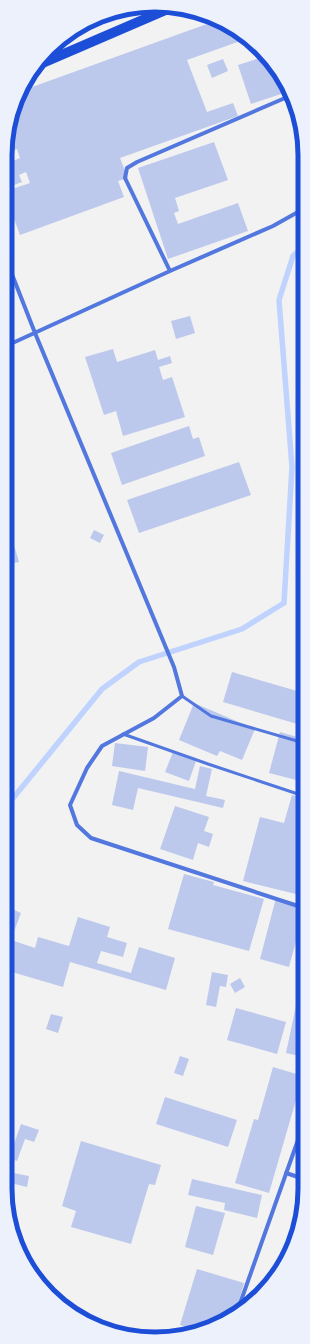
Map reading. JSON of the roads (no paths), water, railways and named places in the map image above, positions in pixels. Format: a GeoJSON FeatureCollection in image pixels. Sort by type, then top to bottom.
{"type":"FeatureCollection","features":[{"type":"Feature","properties":{"kind":"main road"},"geometry":{"type":"LineString","coordinates":[[47,61],[161,12]]}},
{"type":"Feature","properties":{"kind":"street"},"geometry":{"type":"LineString","coordinates":[[170,271],[125,178],[127,168],[137,162],[286,98]]}},
{"type":"Feature","properties":{"kind":"street"},"geometry":{"type":"LineString","coordinates":[[12,344],[170,271],[273,226],[298,212]]}},
{"type":"Feature","properties":{"kind":"street"},"geometry":{"type":"LineString","coordinates":[[12,275],[35,334],[174,667],[182,696],[154,718],[102,746],[87,768],[70,805],[77,825],[91,838],[298,906]]}},
{"type":"Feature","properties":{"kind":"street"},"geometry":{"type":"LineString","coordinates":[[240,1304],[298,1140]]}},
{"type":"Feature","properties":{"kind":"street"},"geometry":{"type":"LineString","coordinates":[[286,1173],[298,1177]]}},
{"type":"Feature","properties":{"kind":"lane"},"geometry":{"type":"LineString","coordinates":[[182,696],[211,716],[298,742]]}},
{"type":"Feature","properties":{"kind":"lane"},"geometry":{"type":"LineString","coordinates":[[123,734],[298,794]]}},
{"type":"Feature","properties":{"kind":"waterway"},"geometry":{"type":"LineString","coordinates":[[12,799],[102,689],[139,662],[242,629],[284,603],[292,467],[279,300],[293,256],[298,251]]}}]}
